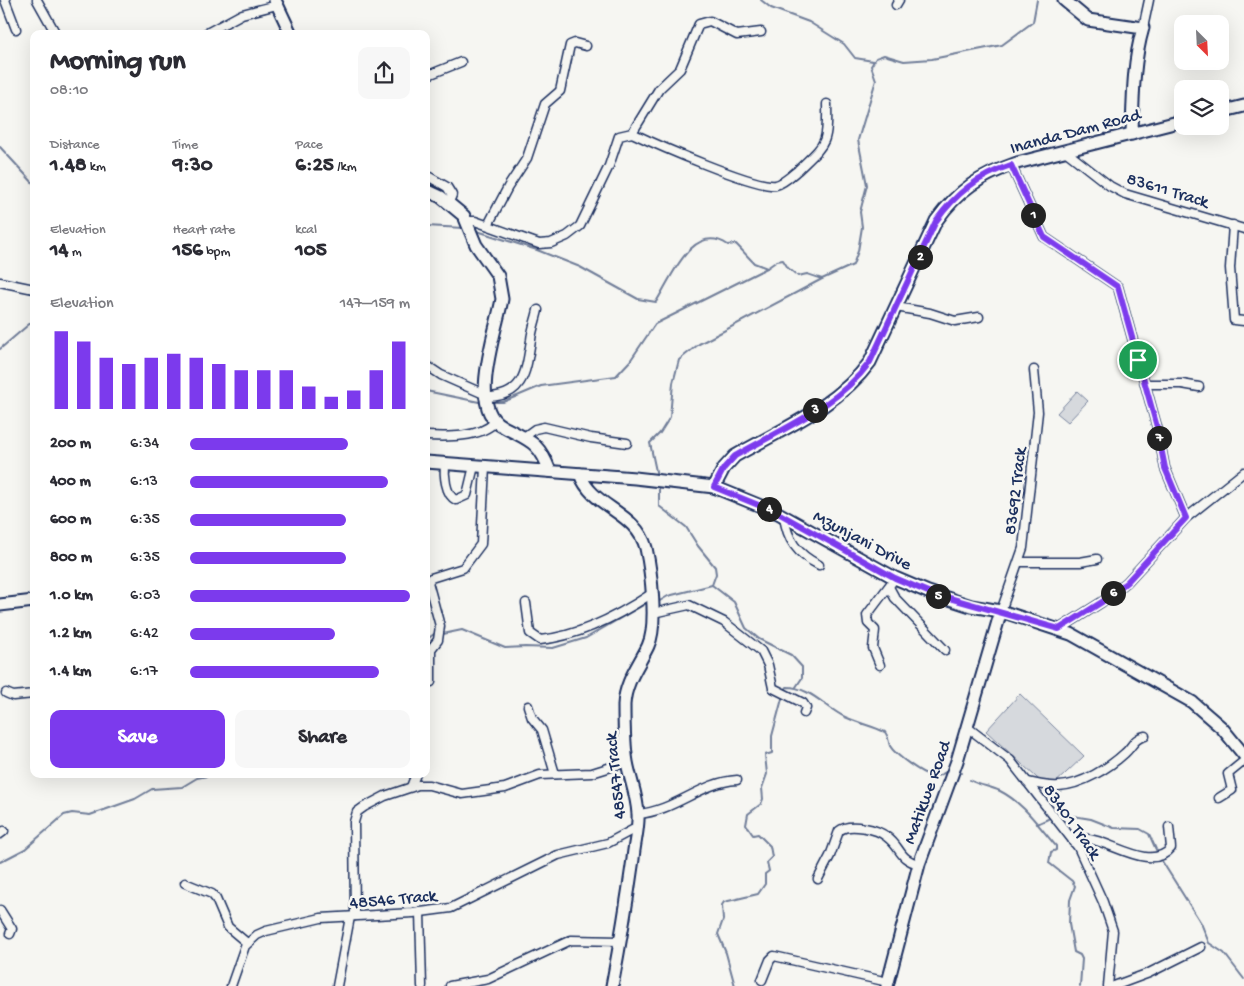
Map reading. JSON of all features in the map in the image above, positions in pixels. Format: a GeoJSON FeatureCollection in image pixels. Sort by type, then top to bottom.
{"type":"FeatureCollection","features":[{"type":"Feature","properties":{"kind":"street"},"geometry":{"type":"LineString","coordinates":[[5,0],[16,29]]}},
{"type":"Feature","properties":{"kind":"street"},"geometry":{"type":"LineString","coordinates":[[37,0],[54,30]]}},
{"type":"Feature","properties":{"kind":"street"},"geometry":{"type":"LineString","coordinates":[[1064,0],[1088,20],[1143,28]]}},
{"type":"Feature","properties":{"kind":"street"},"geometry":{"type":"LineString","coordinates":[[1132,134],[1137,50],[1149,0]]}},
{"type":"Feature","properties":{"kind":"street"},"geometry":{"type":"LineString","coordinates":[[212,30],[242,14],[276,3],[288,30]]}},
{"type":"Feature","properties":{"kind":"street"},"geometry":{"type":"LineString","coordinates":[[632,133],[659,89],[680,69],[699,24],[710,21],[737,35],[761,32]]}},
{"type":"Feature","properties":{"kind":"street"},"geometry":{"type":"LineString","coordinates":[[488,225],[508,187],[527,158],[545,104],[560,91],[570,45],[586,46]]}},
{"type":"Feature","properties":{"kind":"street"},"geometry":{"type":"LineString","coordinates":[[430,74],[461,62]]}},
{"type":"Feature","properties":{"kind":"street"},"geometry":{"type":"LineString","coordinates":[[467,221],[488,225],[539,244],[551,243],[573,232],[580,226],[604,177],[619,136],[632,133],[690,158],[761,184],[775,185],[787,179],[820,150],[827,134],[827,104]]}},
{"type":"Feature","properties":{"kind":"street"},"geometry":{"type":"LineString","coordinates":[[1229,110],[1244,106]]}},
{"type":"Feature","properties":{"kind":"street","name":"Inanda Dam Road"},"geometry":{"type":"LineString","coordinates":[[714,487],[724,468],[735,456],[839,396],[857,380],[870,362],[936,221],[951,201],[972,183],[1011,165],[1174,123]]}},
{"type":"Feature","properties":{"kind":"street","name":"83611 Track"},"geometry":{"type":"LineString","coordinates":[[1064,150],[1110,186],[1126,194],[1244,228]]}},
{"type":"Feature","properties":{"kind":"street"},"geometry":{"type":"LineString","coordinates":[[1011,165],[1044,237],[1118,287],[1146,384],[1165,468],[1186,518]]}},
{"type":"Feature","properties":{"kind":"street"},"geometry":{"type":"LineString","coordinates":[[430,178],[450,191],[452,195],[449,202]]}},
{"type":"Feature","properties":{"kind":"street"},"geometry":{"type":"LineString","coordinates":[[430,192],[449,202],[459,210],[467,221],[476,245],[498,276],[502,289],[501,308],[484,395],[490,414],[496,422],[524,437],[541,449],[550,471]]}},
{"type":"Feature","properties":{"kind":"street"},"geometry":{"type":"LineString","coordinates":[[1232,225],[1230,268],[1234,320],[1244,321]]}},
{"type":"Feature","properties":{"kind":"street"},"geometry":{"type":"LineString","coordinates":[[0,282],[30,289]]}},
{"type":"Feature","properties":{"kind":"street"},"geometry":{"type":"LineString","coordinates":[[896,307],[930,313],[955,321],[979,317]]}},
{"type":"Feature","properties":{"kind":"street"},"geometry":{"type":"LineString","coordinates":[[430,368],[441,375],[484,395],[505,395],[520,383],[528,359],[538,310]]}},
{"type":"Feature","properties":{"kind":"street","name":"83692 Track"},"geometry":{"type":"LineString","coordinates":[[1001,611],[1023,548],[1038,412],[1034,370]]}},
{"type":"Feature","properties":{"kind":"street"},"geometry":{"type":"LineString","coordinates":[[1146,384],[1182,384],[1199,387]]}},
{"type":"Feature","properties":{"kind":"street"},"geometry":{"type":"LineString","coordinates":[[430,436],[451,436],[476,432],[496,422]]}},
{"type":"Feature","properties":{"kind":"street"},"geometry":{"type":"LineString","coordinates":[[524,437],[535,429],[544,427],[591,438],[627,443]]}},
{"type":"Feature","properties":{"kind":"street","name":"Mzunjani Drive"},"geometry":{"type":"LineString","coordinates":[[430,462],[635,478],[714,487],[784,516],[892,582],[947,599],[1001,611],[1059,629],[1192,702],[1209,715],[1242,748]]}},
{"type":"Feature","properties":{"kind":"street"},"geometry":{"type":"LineString","coordinates":[[445,463],[444,476],[450,494],[456,500],[467,494],[479,466]]}},
{"type":"Feature","properties":{"kind":"street"},"geometry":{"type":"LineString","coordinates":[[430,580],[463,568],[481,544],[479,466]]}},
{"type":"Feature","properties":{"kind":"street"},"geometry":{"type":"LineString","coordinates":[[1059,629],[1102,602],[1127,582],[1186,518],[1244,472]]}},
{"type":"Feature","properties":{"kind":"street","name":"48547 Track"},"geometry":{"type":"LineString","coordinates":[[580,474],[588,491],[624,515],[637,530],[646,549],[653,613],[653,632],[632,674],[624,704],[627,762],[636,796],[638,814],[612,986]]}},
{"type":"Feature","properties":{"kind":"street"},"geometry":{"type":"LineString","coordinates":[[784,516],[786,529],[793,546],[804,558],[819,565]]}},
{"type":"Feature","properties":{"kind":"street"},"geometry":{"type":"LineString","coordinates":[[1018,562],[1080,562],[1096,559]]}},
{"type":"Feature","properties":{"kind":"street"},"geometry":{"type":"LineString","coordinates":[[892,582],[895,598],[945,650]]}},
{"type":"Feature","properties":{"kind":"street"},"geometry":{"type":"LineString","coordinates":[[880,665],[873,648],[875,630],[866,618],[870,609],[892,582]]}},
{"type":"Feature","properties":{"kind":"street"},"geometry":{"type":"LineString","coordinates":[[430,589],[440,626],[438,640],[431,649],[431,682]]}},
{"type":"Feature","properties":{"kind":"street"},"geometry":{"type":"LineString","coordinates":[[526,603],[530,633],[540,640],[572,633],[616,617],[651,594]]}},
{"type":"Feature","properties":{"kind":"street"},"geometry":{"type":"LineString","coordinates":[[0,605],[30,601]]}},
{"type":"Feature","properties":{"kind":"street"},"geometry":{"type":"LineString","coordinates":[[653,613],[688,605],[724,622],[761,651],[768,665],[772,686],[803,703],[806,708],[804,714]]}},
{"type":"Feature","properties":{"kind":"street","name":"Matikwe Road"},"geometry":{"type":"LineString","coordinates":[[888,984],[919,864],[957,761],[1001,611]]}},
{"type":"Feature","properties":{"kind":"street"},"geometry":{"type":"LineString","coordinates":[[6,694],[13,696],[30,694]]}},
{"type":"Feature","properties":{"kind":"street"},"geometry":{"type":"LineString","coordinates":[[528,706],[532,718],[542,730],[555,774]]}},
{"type":"Feature","properties":{"kind":"street","name":"83401 Track"},"geometry":{"type":"LineString","coordinates":[[968,727],[1003,752],[1073,842],[1092,875],[1112,927],[1113,939],[1108,986]]}},
{"type":"Feature","properties":{"kind":"street"},"geometry":{"type":"LineString","coordinates":[[1027,782],[1061,786],[1081,780],[1111,764],[1124,754],[1135,740],[1145,736]]}},
{"type":"Feature","properties":{"kind":"street"},"geometry":{"type":"LineString","coordinates":[[1220,798],[1232,790],[1228,774],[1230,770],[1244,761]]}},
{"type":"Feature","properties":{"kind":"street"},"geometry":{"type":"LineString","coordinates":[[337,986],[352,916],[355,816],[364,807],[385,796],[425,784],[462,794],[505,788],[532,777],[592,773],[627,762]]}},
{"type":"Feature","properties":{"kind":"street"},"geometry":{"type":"LineString","coordinates":[[411,787],[414,778]]}},
{"type":"Feature","properties":{"kind":"street"},"geometry":{"type":"LineString","coordinates":[[638,814],[660,811],[711,785],[723,781],[736,780]]}},
{"type":"Feature","properties":{"kind":"street"},"geometry":{"type":"LineString","coordinates":[[818,879],[830,856],[839,831],[849,826],[884,834],[904,858],[919,864]]}},
{"type":"Feature","properties":{"kind":"street"},"geometry":{"type":"LineString","coordinates":[[1073,842],[1089,839],[1131,853],[1157,858],[1171,848],[1170,827]]}},
{"type":"Feature","properties":{"kind":"street","name":"48546 Track"},"geometry":{"type":"LineString","coordinates":[[247,943],[266,931],[321,918],[420,912],[451,908],[558,855],[608,843],[636,828]]}},
{"type":"Feature","properties":{"kind":"street"},"geometry":{"type":"LineString","coordinates":[[184,883],[212,894],[228,927],[247,943],[231,986]]}},
{"type":"Feature","properties":{"kind":"street"},"geometry":{"type":"LineString","coordinates":[[0,910],[12,929],[10,934]]}},
{"type":"Feature","properties":{"kind":"street"},"geometry":{"type":"LineString","coordinates":[[420,912],[422,986]]}},
{"type":"Feature","properties":{"kind":"street"},"geometry":{"type":"LineString","coordinates":[[450,986],[488,979],[571,940],[620,941]]}},
{"type":"Feature","properties":{"kind":"street"},"geometry":{"type":"LineString","coordinates":[[1114,986],[1149,973],[1201,947]]}},
{"type":"Feature","properties":{"kind":"street"},"geometry":{"type":"LineString","coordinates":[[762,980],[770,960],[774,956],[888,984]]}},
{"type":"Feature","properties":{"kind":"shaded area"},"geometry":{"type":"Polygon","coordinates":[[[1077,391],[1088,401],[1068,422],[1057,413],[1077,391]]]}},
{"type":"Feature","properties":{"kind":"shaded area"},"geometry":{"type":"Polygon","coordinates":[[[1020,694],[1084,756],[1049,789],[986,731],[1020,694]]]}},
{"type":"Feature","properties":{"kind":"waterway"},"geometry":{"type":"LineString","coordinates":[[761,0],[771,8],[809,22],[844,44],[855,58],[873,61]]}},
{"type":"Feature","properties":{"kind":"waterway"},"geometry":{"type":"LineString","coordinates":[[477,231],[537,250],[580,267],[638,299],[656,302],[684,256],[693,246],[704,241],[715,240],[728,245],[736,244],[754,263],[767,268],[777,261],[783,260],[788,268],[798,276],[807,274],[822,279],[853,265],[858,251],[862,227],[860,212],[867,185],[858,140],[876,80],[871,66],[876,58],[884,55],[904,61],[932,59],[1002,45],[1033,22],[1037,0]]}},
{"type":"Feature","properties":{"kind":"waterway"},"geometry":{"type":"LineString","coordinates":[[0,147],[30,180]]}},
{"type":"Feature","properties":{"kind":"waterway"},"geometry":{"type":"LineString","coordinates":[[430,226],[464,228]]}},
{"type":"Feature","properties":{"kind":"waterway"},"geometry":{"type":"LineString","coordinates":[[490,402],[503,402],[541,386],[616,376],[630,361],[655,324],[767,268]]}},
{"type":"Feature","properties":{"kind":"waterway"},"geometry":{"type":"LineString","coordinates":[[657,476],[650,443],[660,433],[670,417],[673,383],[679,360],[699,344],[822,279]]}},
{"type":"Feature","properties":{"kind":"waterway"},"geometry":{"type":"LineString","coordinates":[[0,349],[30,323]]}},
{"type":"Feature","properties":{"kind":"waterway"},"geometry":{"type":"LineString","coordinates":[[430,392],[479,402]]}},
{"type":"Feature","properties":{"kind":"waterway"},"geometry":{"type":"LineString","coordinates":[[659,485],[659,506],[686,527],[715,567],[716,574],[712,585],[734,602],[746,628],[759,639],[791,655],[802,667],[802,678],[796,687]]}},
{"type":"Feature","properties":{"kind":"waterway"},"geometry":{"type":"LineString","coordinates":[[658,602],[668,596],[712,585]]}},
{"type":"Feature","properties":{"kind":"waterway"},"geometry":{"type":"LineString","coordinates":[[443,634],[462,630],[505,648],[553,648],[586,638],[647,603]]}},
{"type":"Feature","properties":{"kind":"waterway"},"geometry":{"type":"LineString","coordinates":[[430,637],[434,634],[436,635]]}},
{"type":"Feature","properties":{"kind":"waterway"},"geometry":{"type":"LineString","coordinates":[[785,690],[787,687],[803,690],[845,717],[885,732],[893,750],[909,764],[928,775],[937,776],[949,770]]}},
{"type":"Feature","properties":{"kind":"waterway"},"geometry":{"type":"LineString","coordinates":[[735,986],[726,953],[718,934],[723,920],[722,905],[724,902],[758,894],[765,884],[765,874],[769,871],[767,862],[772,857],[770,846],[758,834],[753,835],[746,825],[748,814],[761,804],[763,799],[762,788],[767,774],[765,755],[772,753],[772,736],[783,695]]}},
{"type":"Feature","properties":{"kind":"waterway"},"geometry":{"type":"LineString","coordinates":[[956,772],[962,773]]}},
{"type":"Feature","properties":{"kind":"waterway"},"geometry":{"type":"LineString","coordinates":[[0,862],[25,849],[64,815],[72,813],[90,815],[135,799],[152,789],[182,787],[197,778]]}},
{"type":"Feature","properties":{"kind":"waterway"},"geometry":{"type":"LineString","coordinates":[[970,780],[1009,796],[1031,816],[1056,846],[1056,850],[1051,852],[1049,863],[1072,881],[1075,886],[1070,900],[1069,924],[1074,952],[1080,955],[1082,959],[1080,986]]}},
{"type":"Feature","properties":{"kind":"waterway"},"geometry":{"type":"LineString","coordinates":[[1055,813],[1091,819],[1114,828],[1140,829],[1149,834],[1158,854]]}},
{"type":"Feature","properties":{"kind":"waterway"},"geometry":{"type":"LineString","coordinates":[[1037,824],[1048,819]]}},
{"type":"Feature","properties":{"kind":"waterway"},"geometry":{"type":"LineString","coordinates":[[1160,858],[1201,923],[1209,943],[1224,953],[1244,979]]}},
{"type":"Feature","properties":{"kind":"route"},"geometry":{"type":"LineString","coordinates":[[1011,165],[1044,237],[1093,268],[1118,287],[1138,360],[1157,427],[1165,468],[1186,518],[1127,582],[1088,612],[1059,629],[1001,611],[971,606],[947,599],[906,583],[778,513],[714,487],[724,468],[735,456],[839,396],[857,380],[870,362],[936,221],[951,201],[972,183],[994,171],[1011,165]]}}]}
